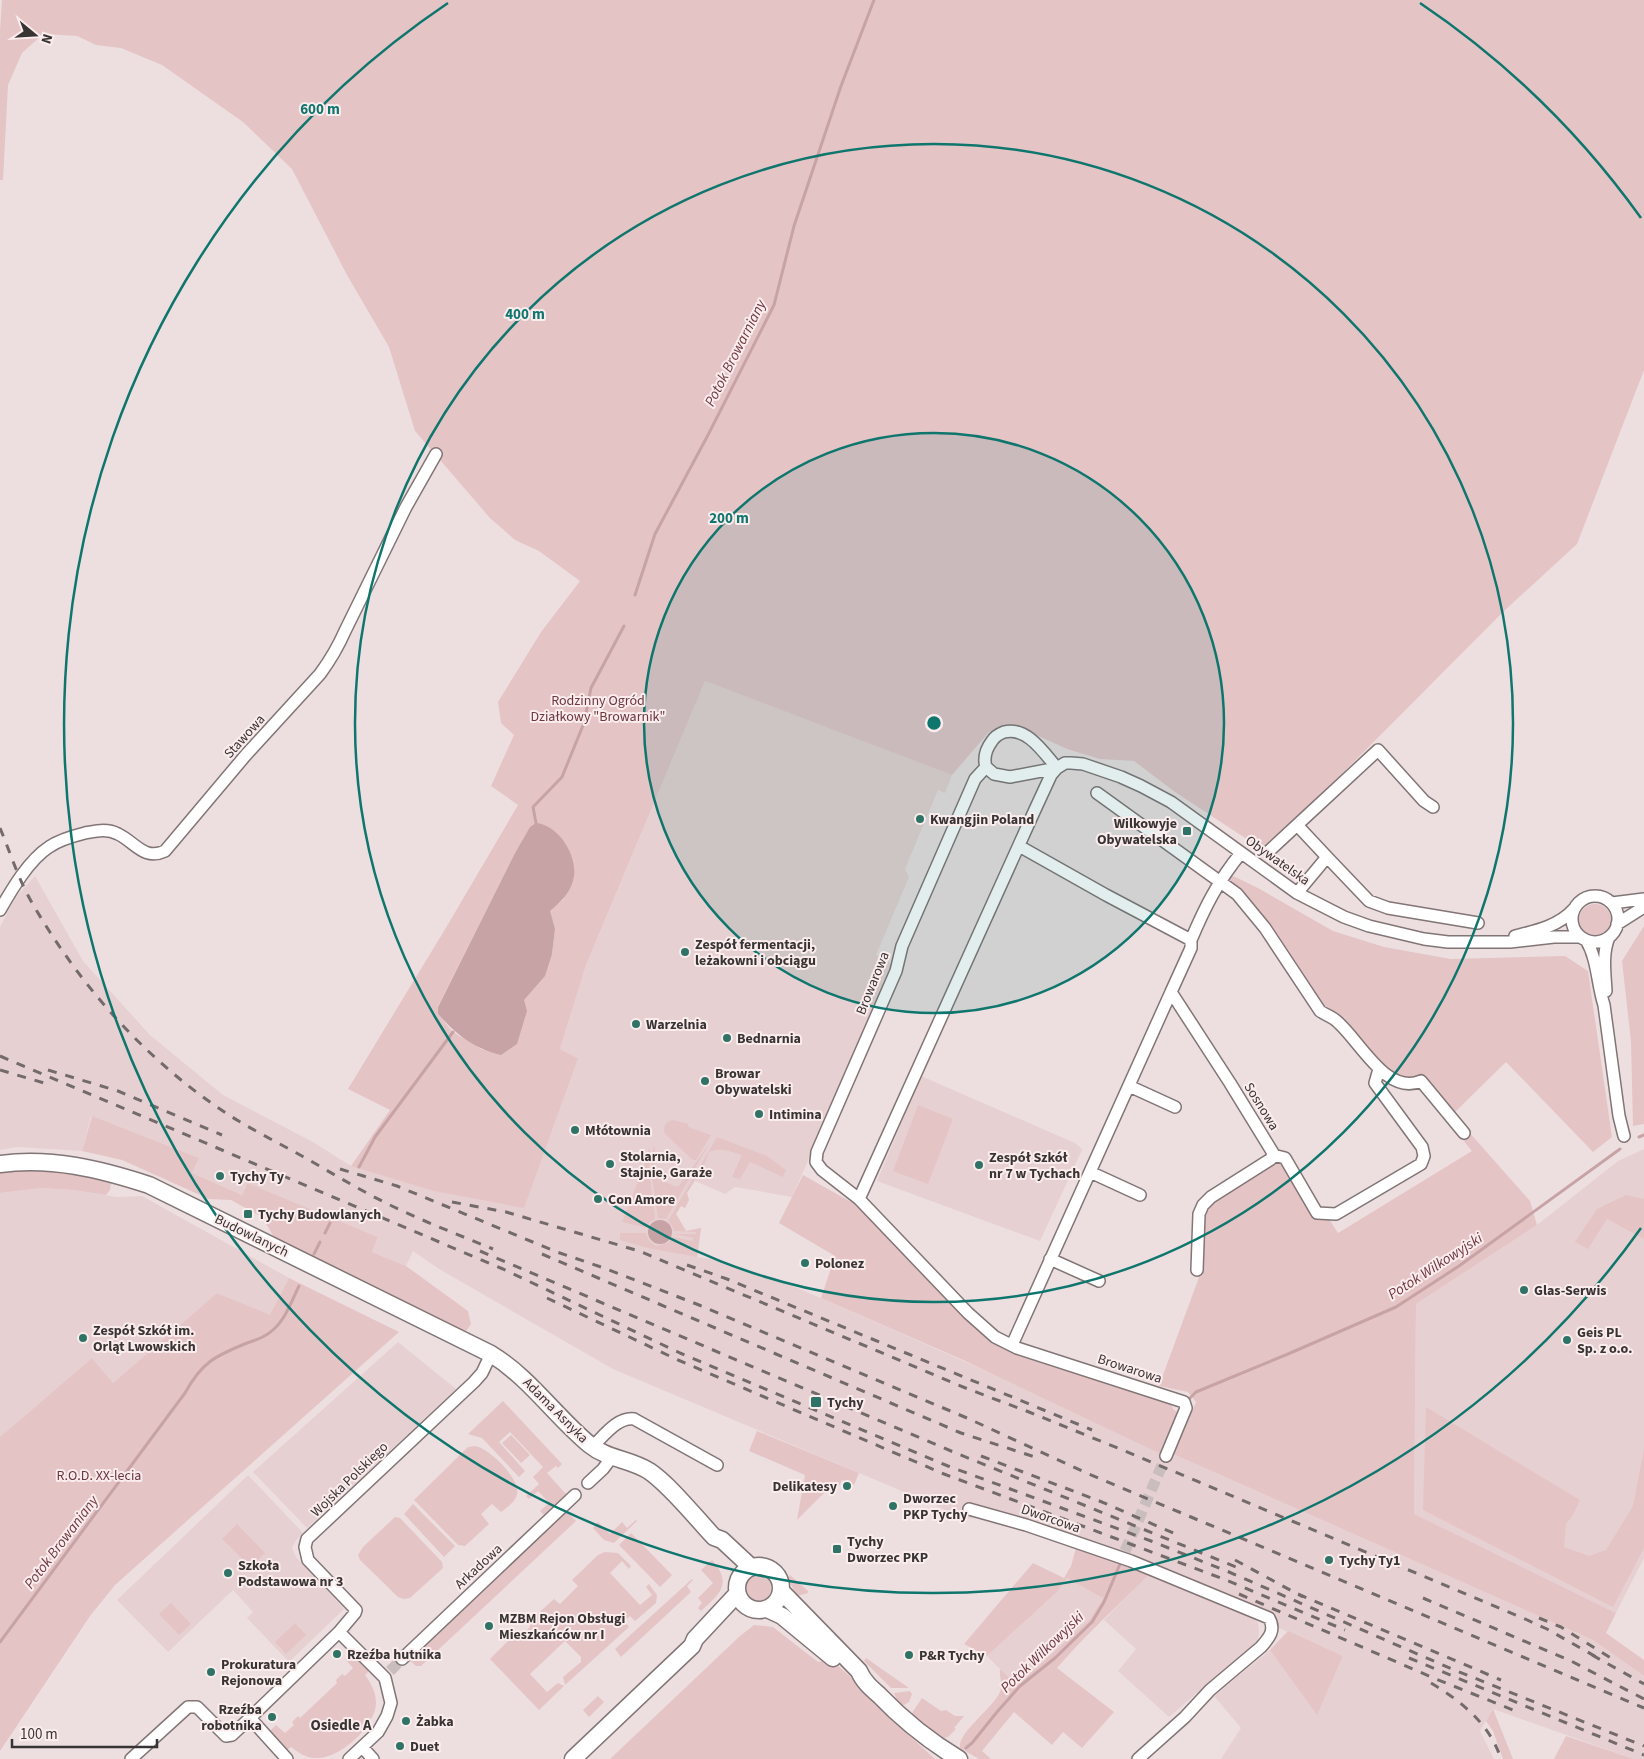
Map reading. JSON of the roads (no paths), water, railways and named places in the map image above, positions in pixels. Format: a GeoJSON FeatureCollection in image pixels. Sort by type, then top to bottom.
{"type":"FeatureCollection","features":[{"type":"Feature","properties":{"kind":"street","name":"Stawowa"},"geometry":{"type":"LineString","coordinates":[[0,910],[27,870],[45,850],[59,842],[79,835],[110,831],[119,834],[148,854],[165,851],[245,756],[320,674],[330,660],[340,644],[345,630],[406,506],[436,454]]}},
{"type":"Feature","properties":{"kind":"street"},"geometry":{"type":"LineString","coordinates":[[859,1199],[1051,775],[1057,768],[1030,738],[1020,733],[1011,732],[998,735],[992,740],[985,755],[986,767]]}},
{"type":"Feature","properties":{"kind":"street"},"geometry":{"type":"LineString","coordinates":[[1269,850],[1378,750],[1424,801],[1433,807]]}},
{"type":"Feature","properties":{"kind":"street","name":"Obywatelska"},"geometry":{"type":"LineString","coordinates":[[986,767],[994,774],[1010,777],[1057,768],[1065,763],[1083,764],[1113,774],[1171,802],[1297,893],[1344,917],[1393,933],[1448,942],[1510,942],[1558,936],[1583,939]]}},
{"type":"Feature","properties":{"kind":"street","name":"Browarowa"},"geometry":{"type":"LineString","coordinates":[[986,767],[972,785],[902,946],[896,971],[817,1152],[816,1162],[818,1166],[859,1199],[968,1313],[995,1337],[1012,1345],[1184,1402],[1186,1408],[1166,1456]]}},
{"type":"Feature","properties":{"kind":"street"},"geometry":{"type":"LineString","coordinates":[[1097,793],[1237,894],[1265,928],[1320,1011],[1334,1019],[1391,1079],[1403,1083],[1421,1081],[1464,1133]]}},
{"type":"Feature","properties":{"kind":"street"},"geometry":{"type":"LineString","coordinates":[[1297,825],[1369,901],[1388,908],[1478,924]]}},
{"type":"Feature","properties":{"kind":"street"},"geometry":{"type":"LineString","coordinates":[[1019,846],[1191,940]]}},
{"type":"Feature","properties":{"kind":"street"},"geometry":{"type":"LineString","coordinates":[[1012,1345],[1191,948],[1191,940],[1206,906],[1219,881],[1241,853]]}},
{"type":"Feature","properties":{"kind":"street"},"geometry":{"type":"LineString","coordinates":[[1297,893],[1326,857]]}},
{"type":"Feature","properties":{"kind":"street"},"geometry":{"type":"LineString","coordinates":[[1604,1005],[1606,993],[1604,958],[1606,944],[1617,924],[1616,909],[1606,898],[1591,896],[1584,898],[1578,903],[1574,910],[1572,924],[1575,932],[1583,939],[1594,960],[1600,995],[1604,1005],[1618,1116],[1624,1136]]}},
{"type":"Feature","properties":{"kind":"street"},"geometry":{"type":"LineString","coordinates":[[1612,903],[1644,899]]}},
{"type":"Feature","properties":{"kind":"street"},"geometry":{"type":"LineString","coordinates":[[1617,924],[1644,907]]}},
{"type":"Feature","properties":{"kind":"street","name":"Obywatelska"},"geometry":{"type":"LineString","coordinates":[[1499,941],[1554,924],[1567,917],[1574,910]]}},
{"type":"Feature","properties":{"kind":"street"},"geometry":{"type":"LineString","coordinates":[[1583,939],[1595,942],[1609,937]]}},
{"type":"Feature","properties":{"kind":"street","name":"Sosnowa"},"geometry":{"type":"LineString","coordinates":[[1171,992],[1236,1092],[1272,1150],[1273,1155]]}},
{"type":"Feature","properties":{"kind":"street"},"geometry":{"type":"LineString","coordinates":[[1197,1270],[1199,1214],[1203,1205],[1211,1197],[1271,1159],[1273,1155],[1285,1158],[1317,1213],[1336,1214],[1421,1164],[1424,1156],[1422,1147],[1375,1083],[1380,1069]]}},
{"type":"Feature","properties":{"kind":"street"},"geometry":{"type":"LineString","coordinates":[[1129,1086],[1175,1107]]}},
{"type":"Feature","properties":{"kind":"street","name":"Budowlanych"},"geometry":{"type":"LineString","coordinates":[[0,1164],[16,1162],[56,1163],[79,1166],[149,1185],[491,1354]]}},
{"type":"Feature","properties":{"kind":"street"},"geometry":{"type":"LineString","coordinates":[[1090,1172],[1140,1195]]}},
{"type":"Feature","properties":{"kind":"street"},"geometry":{"type":"LineString","coordinates":[[1050,1259],[1099,1281]]}},
{"type":"Feature","properties":{"kind":"street","name":"Adama Asnyka"},"geometry":{"type":"LineString","coordinates":[[491,1354],[516,1370],[580,1437],[592,1447],[602,1454],[632,1463],[650,1472],[668,1488],[714,1536],[717,1544],[748,1583]]}},
{"type":"Feature","properties":{"kind":"street","name":"Wojska Polskiego"},"geometry":{"type":"LineString","coordinates":[[250,1718],[355,1616],[356,1610],[308,1560],[305,1547],[307,1539],[474,1382],[482,1373],[491,1354]]}},
{"type":"Feature","properties":{"kind":"street"},"geometry":{"type":"LineString","coordinates":[[592,1447],[620,1421],[627,1418],[634,1419],[717,1465]]}},
{"type":"Feature","properties":{"kind":"street"},"geometry":{"type":"LineString","coordinates":[[588,1483],[612,1457]]}},
{"type":"Feature","properties":{"kind":"street","name":"Arkadowa"},"geometry":{"type":"LineString","coordinates":[[402,1659],[575,1495]]}},
{"type":"Feature","properties":{"kind":"street","name":"Dworcowa"},"geometry":{"type":"LineString","coordinates":[[969,1510],[1124,1555],[1269,1618],[1273,1626],[1268,1639],[1261,1647],[1210,1690],[1185,1717],[1138,1759]]}},
{"type":"Feature","properties":{"kind":"street"},"geometry":{"type":"LineString","coordinates":[[573,1759],[692,1646],[699,1643],[718,1627],[748,1583],[771,1570],[777,1576],[780,1583],[778,1599],[774,1605],[767,1609],[753,1610],[748,1583]]}},
{"type":"Feature","properties":{"kind":"street"},"geometry":{"type":"LineString","coordinates":[[780,1591],[859,1671],[862,1678]]}},
{"type":"Feature","properties":{"kind":"street"},"geometry":{"type":"LineString","coordinates":[[767,1609],[782,1616],[855,1675],[862,1678],[921,1735],[959,1759]]}},
{"type":"Feature","properties":{"kind":"street"},"geometry":{"type":"LineString","coordinates":[[339,1632],[387,1674],[390,1703],[388,1716],[378,1732],[349,1759]]}},
{"type":"Feature","properties":{"kind":"street"},"geometry":{"type":"LineString","coordinates":[[131,1759],[188,1706],[197,1707],[225,1735],[232,1735],[250,1718],[287,1759]]}},
{"type":"Feature","properties":{"kind":"street"},"geometry":{"type":"LineString","coordinates":[[362,1747],[373,1759]]}},
{"type":"Feature","properties":{"kind":"waterway","name":"Potok Browarniany"},"geometry":{"type":"LineString","coordinates":[[635,595],[655,534],[774,305],[794,226],[841,86],[874,0]]}},
{"type":"Feature","properties":{"kind":"waterway","name":"Potok Browarniany"},"geometry":{"type":"LineString","coordinates":[[536,823],[533,807],[562,777],[584,723],[591,688],[624,626]]}},
{"type":"Feature","properties":{"kind":"waterway"},"geometry":{"type":"LineString","coordinates":[[359,1167],[375,1137],[453,1032]]}},
{"type":"Feature","properties":{"kind":"waterway","name":"Potok Wilkowyjski"},"geometry":{"type":"LineString","coordinates":[[1639,1137],[1644,1135]]}},
{"type":"Feature","properties":{"kind":"waterway","name":"Potok Wilkowyjski"},"geometry":{"type":"LineString","coordinates":[[1190,1398],[1196,1392],[1396,1307],[1459,1266],[1620,1149]]}},
{"type":"Feature","properties":{"kind":"waterway","name":"Potok Browaniany"},"geometry":{"type":"LineString","coordinates":[[325,1233],[330,1223]]}},
{"type":"Feature","properties":{"kind":"waterway","name":"Potok Browaniany"},"geometry":{"type":"LineString","coordinates":[[314,1254],[320,1242]]}},
{"type":"Feature","properties":{"kind":"waterway","name":"Potok Browaniany"},"geometry":{"type":"LineString","coordinates":[[0,1642],[185,1393],[197,1374],[218,1356],[271,1332],[285,1314],[299,1286]]}},
{"type":"Feature","properties":{"kind":"waterway","name":"Potok Wilkowyjski"},"geometry":{"type":"LineString","coordinates":[[966,1748],[1020,1686],[1055,1658],[1092,1622],[1104,1602],[1120,1564]]}},
{"type":"Feature","properties":{"kind":"tunnel"},"geometry":{"type":"LineString","coordinates":[[1125,1551],[1166,1456]]}},
{"type":"Feature","properties":{"kind":"tunnel"},"geometry":{"type":"LineString","coordinates":[[390,1671],[402,1659]]}},
{"type":"Feature","properties":{"kind":"railway"},"geometry":{"type":"LineString","coordinates":[[0,828],[26,892],[69,961],[114,1016],[164,1066],[191,1088],[250,1128],[404,1212],[493,1249]]}},
{"type":"Feature","properties":{"kind":"railway"},"geometry":{"type":"LineString","coordinates":[[0,1056],[503,1269],[680,1353],[948,1466],[1229,1572],[1452,1669],[1644,1746]]}},
{"type":"Feature","properties":{"kind":"railway"},"geometry":{"type":"LineString","coordinates":[[0,1070],[51,1085]]}},
{"type":"Feature","properties":{"kind":"railway"},"geometry":{"type":"LineString","coordinates":[[48,1070],[118,1091],[222,1135]]}},
{"type":"Feature","properties":{"kind":"railway"},"geometry":{"type":"LineString","coordinates":[[340,1169],[397,1186],[557,1252],[699,1305],[967,1418],[1089,1474],[1644,1708]]}},
{"type":"Feature","properties":{"kind":"railway"},"geometry":{"type":"LineString","coordinates":[[452,1202],[506,1212],[639,1251],[968,1389],[1125,1451],[1523,1618],[1547,1629],[1598,1658]]}},
{"type":"Feature","properties":{"kind":"railway"},"geometry":{"type":"LineString","coordinates":[[480,1251],[951,1451],[1241,1569]]}},
{"type":"Feature","properties":{"kind":"railway"},"geometry":{"type":"LineString","coordinates":[[542,1254],[961,1433],[1038,1458]]}},
{"type":"Feature","properties":{"kind":"railway"},"geometry":{"type":"LineString","coordinates":[[687,1265],[727,1279],[1092,1430]]}},
{"type":"Feature","properties":{"kind":"railway"},"geometry":{"type":"LineString","coordinates":[[547,1298],[678,1360],[944,1474],[1226,1580],[1345,1630]]}},
{"type":"Feature","properties":{"kind":"railway"},"geometry":{"type":"LineString","coordinates":[[981,1456],[1102,1502],[1180,1536]]}},
{"type":"Feature","properties":{"kind":"railway"},"geometry":{"type":"LineString","coordinates":[[1235,1560],[1303,1597]]}},
{"type":"Feature","properties":{"kind":"railway"},"geometry":{"type":"LineString","coordinates":[[1239,1594],[1513,1710]]}},
{"type":"Feature","properties":{"kind":"railway"},"geometry":{"type":"LineString","coordinates":[[1298,1594],[1501,1680]]}},
{"type":"Feature","properties":{"kind":"railway"},"geometry":{"type":"LineString","coordinates":[[1423,1598],[1571,1661],[1644,1699]]}},
{"type":"Feature","properties":{"kind":"railway"},"geometry":{"type":"LineString","coordinates":[[1539,1618],[1561,1627],[1611,1658]]}},
{"type":"Feature","properties":{"kind":"railway"},"geometry":{"type":"LineString","coordinates":[[1592,1655],[1644,1684]]}},
{"type":"Feature","properties":{"kind":"railway"},"geometry":{"type":"LineString","coordinates":[[1409,1658],[1644,1755]]}},
{"type":"Feature","properties":{"kind":"railway"},"geometry":{"type":"LineString","coordinates":[[1431,1683],[1463,1706],[1482,1724],[1496,1746],[1501,1759]]}},
{"type":"Feature","properties":{"kind":"place","name":"Kwangjin Poland"},"geometry":{"type":"Point","coordinates":[920,819]}},
{"type":"Feature","properties":{"kind":"place","name":"Wilkowyje Obywatelska"},"geometry":{"type":"Point","coordinates":[1187,831]}},
{"type":"Feature","properties":{"kind":"place","name":"Zespół fermentacji, leżakowni i obciągu"},"geometry":{"type":"Point","coordinates":[685,952]}},
{"type":"Feature","properties":{"kind":"place","name":"Warzelnia"},"geometry":{"type":"Point","coordinates":[636,1024]}},
{"type":"Feature","properties":{"kind":"place","name":"Bednarnia"},"geometry":{"type":"Point","coordinates":[727,1038]}},
{"type":"Feature","properties":{"kind":"place","name":"Browar Obywatelski"},"geometry":{"type":"Point","coordinates":[705,1081]}},
{"type":"Feature","properties":{"kind":"place","name":"Intimina"},"geometry":{"type":"Point","coordinates":[759,1114]}},
{"type":"Feature","properties":{"kind":"place","name":"Młótownia"},"geometry":{"type":"Point","coordinates":[575,1130]}},
{"type":"Feature","properties":{"kind":"place","name":"Stolarnia, Stajnie, Garaże"},"geometry":{"type":"Point","coordinates":[610,1164]}},
{"type":"Feature","properties":{"kind":"place","name":"Zespół Szkół nr 7 w Tychach"},"geometry":{"type":"Point","coordinates":[979,1165]}},
{"type":"Feature","properties":{"kind":"place","name":"Tychy Ty"},"geometry":{"type":"Point","coordinates":[220,1176]}},
{"type":"Feature","properties":{"kind":"place","name":"Con Amore"},"geometry":{"type":"Point","coordinates":[598,1199]}},
{"type":"Feature","properties":{"kind":"place","name":"Tychy Budowlanych"},"geometry":{"type":"Point","coordinates":[248,1214]}},
{"type":"Feature","properties":{"kind":"place","name":"Polonez"},"geometry":{"type":"Point","coordinates":[805,1263]}},
{"type":"Feature","properties":{"kind":"place","name":"Glas-Serwis"},"geometry":{"type":"Point","coordinates":[1524,1290]}},
{"type":"Feature","properties":{"kind":"place","name":"Zespół Szkół im. Orląt Lwowskich"},"geometry":{"type":"Point","coordinates":[83,1338]}},
{"type":"Feature","properties":{"kind":"place","name":"Geis PL Sp. z o.o."},"geometry":{"type":"Point","coordinates":[1567,1340]}},
{"type":"Feature","properties":{"kind":"place","name":"Tychy"},"geometry":{"type":"Point","coordinates":[816,1402]}},
{"type":"Feature","properties":{"kind":"place","name":"Delikatesy"},"geometry":{"type":"Point","coordinates":[847,1486]}},
{"type":"Feature","properties":{"kind":"place","name":"Dworzec PKP Tychy"},"geometry":{"type":"Point","coordinates":[893,1506]}},
{"type":"Feature","properties":{"kind":"place","name":"Tychy Dworzec PKP"},"geometry":{"type":"Point","coordinates":[837,1549]}},
{"type":"Feature","properties":{"kind":"place","name":"Tychy Ty1"},"geometry":{"type":"Point","coordinates":[1329,1560]}},
{"type":"Feature","properties":{"kind":"place","name":"Szkoła Podstawowa nr 3"},"geometry":{"type":"Point","coordinates":[228,1573]}},
{"type":"Feature","properties":{"kind":"place","name":"MZBM Rejon Obsługi Mieszkańców nr I"},"geometry":{"type":"Point","coordinates":[489,1626]}},
{"type":"Feature","properties":{"kind":"place","name":"Rzeźba hutnika"},"geometry":{"type":"Point","coordinates":[337,1654]}},
{"type":"Feature","properties":{"kind":"place","name":"P&R Tychy"},"geometry":{"type":"Point","coordinates":[909,1655]}},
{"type":"Feature","properties":{"kind":"place","name":"Prokuratura Rejonowa"},"geometry":{"type":"Point","coordinates":[211,1672]}},
{"type":"Feature","properties":{"kind":"place","name":"Rzeźba robotnika"},"geometry":{"type":"Point","coordinates":[272,1717]}},
{"type":"Feature","properties":{"kind":"place","name":"Żabka"},"geometry":{"type":"Point","coordinates":[406,1721]}},
{"type":"Feature","properties":{"kind":"place","name":"Duet"},"geometry":{"type":"Point","coordinates":[400,1746]}},
{"type":"Feature","properties":{"kind":"district","name":"Osiedle A"},"geometry":{"type":"Point","coordinates":[341,1725]}},
{"type":"Feature","properties":{"kind":"park label","name":"Rodzinny Ogród Działkowy \"Browarnik\""},"geometry":{"type":"Point","coordinates":[598,708]}},
{"type":"Feature","properties":{"kind":"park label","name":"R.O.D. XX-lecia"},"geometry":{"type":"Point","coordinates":[99,1475]}}]}
